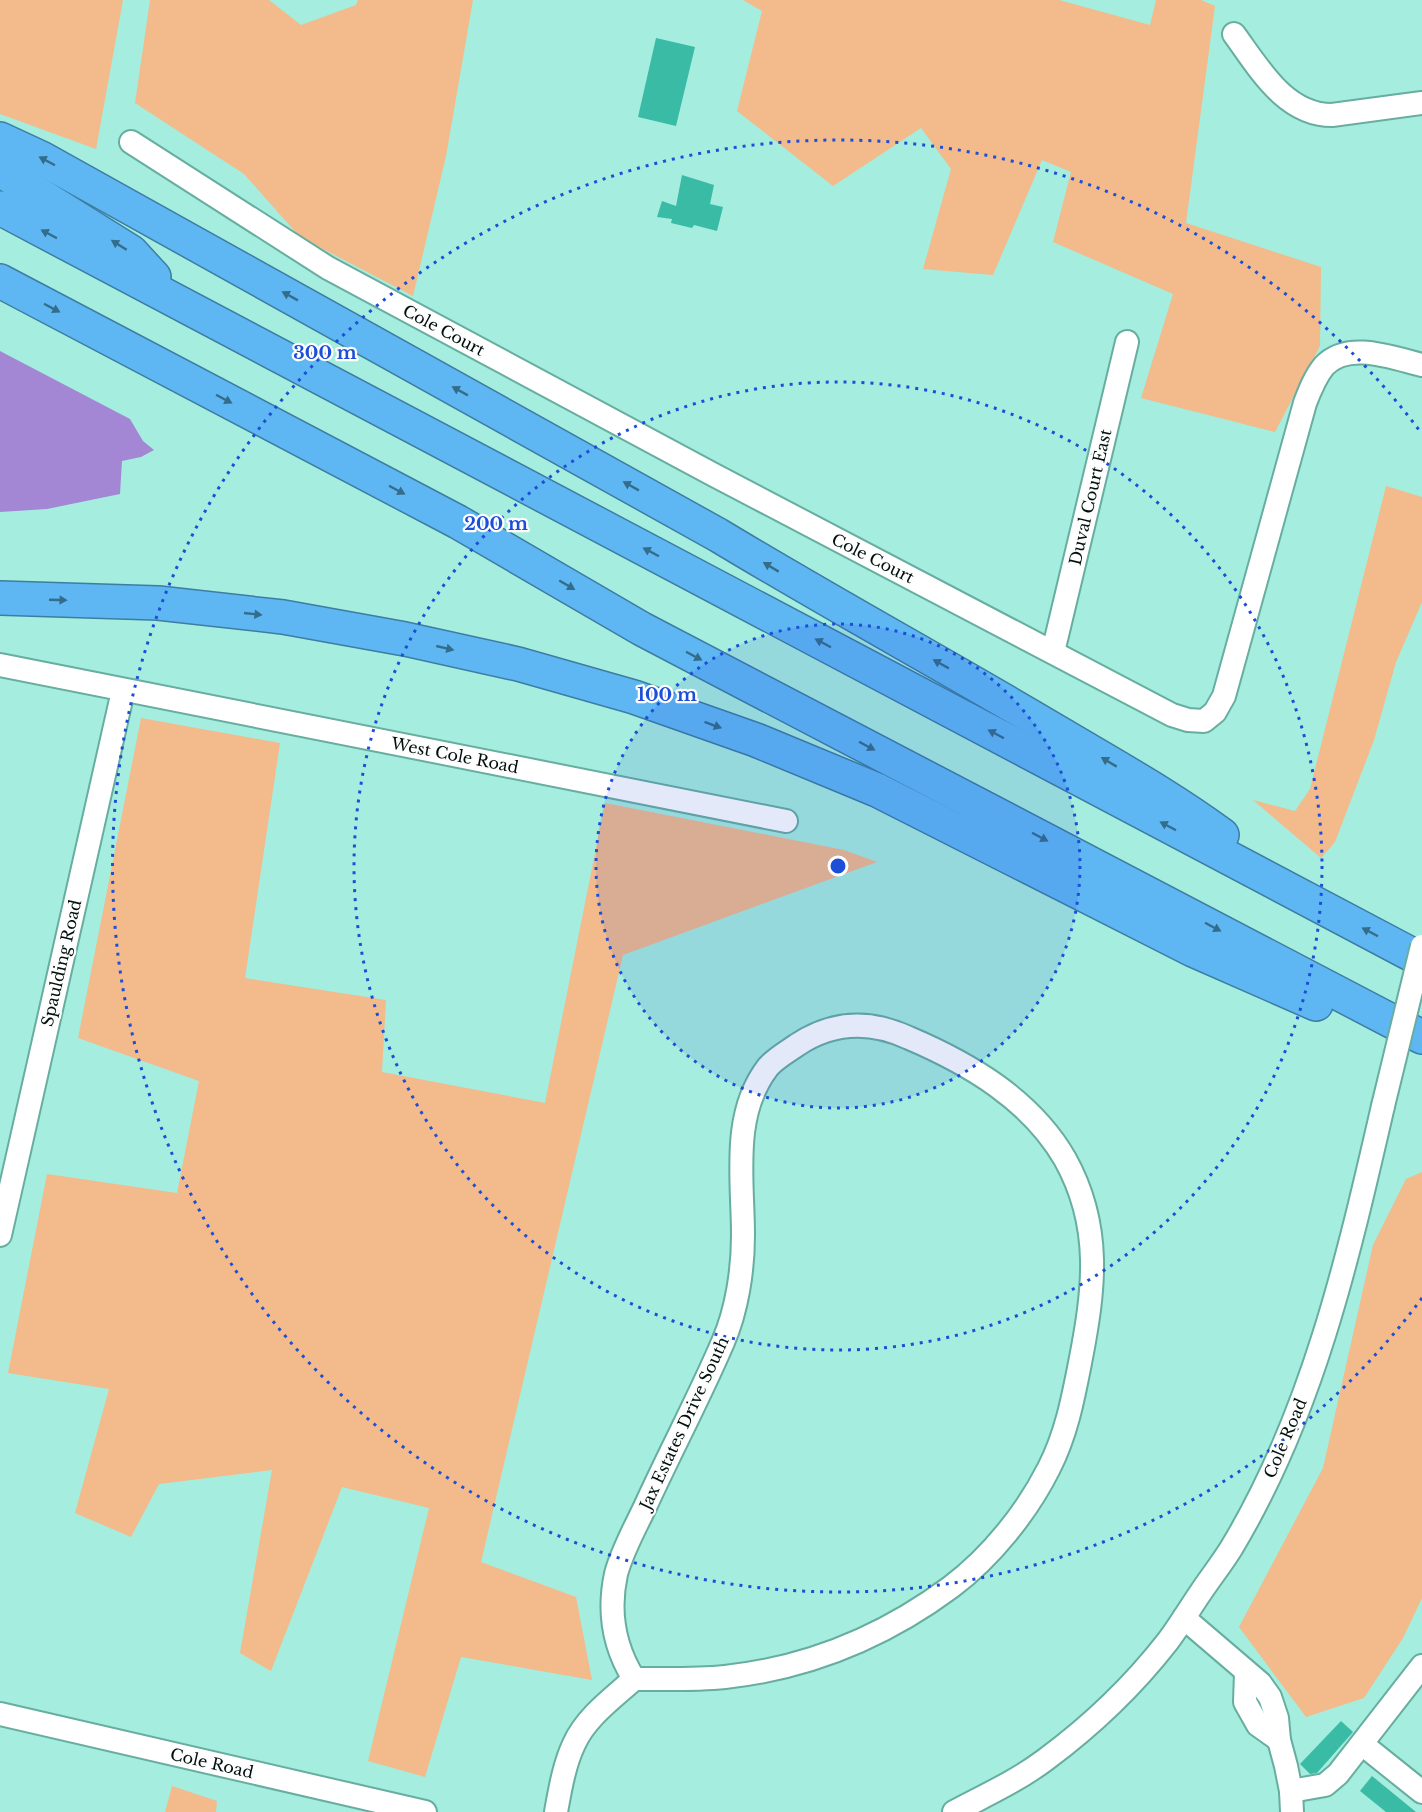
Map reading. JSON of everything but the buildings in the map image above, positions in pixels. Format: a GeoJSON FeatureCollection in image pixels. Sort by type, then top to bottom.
{"type":"FeatureCollection","features":[{"type":"Feature","properties":{"kind":"highway"},"geometry":{"type":"LineString","coordinates":[[0,139],[41,158],[708,529],[803,586],[986,689],[1180,805],[1313,902]]}},
{"type":"Feature","properties":{"kind":"highway"},"geometry":{"type":"LineString","coordinates":[[0,170],[130,252],[175,301]]}},
{"type":"Feature","properties":{"kind":"highway"},"geometry":{"type":"LineString","coordinates":[[0,208],[1422,960]]}},
{"type":"Feature","properties":{"kind":"highway"},"geometry":{"type":"LineString","coordinates":[[0,281],[458,522],[642,629],[1422,1037]]}},
{"type":"Feature","properties":{"kind":"highway"},"geometry":{"type":"LineString","coordinates":[[0,598],[158,603],[283,617],[405,639],[518,664],[634,697],[756,740],[877,790],[1193,950],[1337,1013],[1422,1037]]}},
{"type":"Feature","properties":{"kind":"street"},"geometry":{"type":"LineString","coordinates":[[1234,34],[1271,83],[1283,96],[1302,110],[1319,115],[1332,115],[1422,103]]}},
{"type":"Feature","properties":{"kind":"street","name":"Cole Court"},"geometry":{"type":"LineString","coordinates":[[131,142],[328,268],[714,475],[1172,715],[1188,720],[1204,721],[1215,712],[1224,696],[1305,403],[1315,379],[1331,360],[1352,353],[1362,352],[1422,365]]}},
{"type":"Feature","properties":{"kind":"street","name":"Duval Court East"},"geometry":{"type":"LineString","coordinates":[[1053,652],[1126,342]]}},
{"type":"Feature","properties":{"kind":"street","name":"West Cole Road"},"geometry":{"type":"LineString","coordinates":[[0,665],[786,821]]}},
{"type":"Feature","properties":{"kind":"street","name":"Spaulding Road"},"geometry":{"type":"LineString","coordinates":[[0,1235],[123,691]]}},
{"type":"Feature","properties":{"kind":"street","name":"Cole Road"},"geometry":{"type":"LineString","coordinates":[[954,1812],[1011,1782],[1043,1761],[1102,1713],[1151,1663],[1232,1548],[1262,1492],[1310,1380],[1347,1260],[1422,946]]}},
{"type":"Feature","properties":{"kind":"street","name":"Jax Estates Drive South"},"geometry":{"type":"LineString","coordinates":[[843,1026],[863,1026],[894,1031],[971,1070],[1004,1090],[1030,1113],[1064,1159],[1085,1206],[1091,1236],[1093,1285],[1069,1416],[1060,1444],[1047,1472],[1022,1511],[983,1558],[956,1583],[921,1608],[885,1629],[816,1658],[752,1673],[723,1677],[634,1679],[622,1661],[614,1629],[617,1572],[657,1480],[726,1336],[736,1299],[742,1254],[743,1129],[751,1098],[770,1065],[816,1033],[843,1026]]}},
{"type":"Feature","properties":{"kind":"street"},"geometry":{"type":"LineString","coordinates":[[1184,1618],[1246,1673],[1245,1702],[1258,1725],[1279,1740],[1291,1802],[1325,1785],[1338,1774],[1422,1666]]}},
{"type":"Feature","properties":{"kind":"street"},"geometry":{"type":"LineString","coordinates":[[555,1812],[567,1762],[574,1744],[594,1716],[634,1679]]}},
{"type":"Feature","properties":{"kind":"street","name":"Cole Road"},"geometry":{"type":"LineString","coordinates":[[0,1714],[425,1812]]}},
{"type":"Feature","properties":{"kind":"street"},"geometry":{"type":"LineString","coordinates":[[1362,1744],[1422,1792]]}},
{"type":"Feature","properties":{"kind":"shaded area"},"geometry":{"type":"Polygon","coordinates":[[[0,0],[123,0],[96,149],[0,114],[0,0]]]}},
{"type":"Feature","properties":{"kind":"shaded area"},"geometry":{"type":"Polygon","coordinates":[[[150,0],[269,0],[301,25],[356,5],[358,0],[473,0],[446,156],[413,296],[300,237],[244,174],[135,103],[150,0]]]}},
{"type":"Feature","properties":{"kind":"shaded area"},"geometry":{"type":"Polygon","coordinates":[[[743,0],[1059,0],[1150,25],[1156,0],[1201,0],[1215,6],[1186,223],[1321,267],[1320,346],[1275,432],[1141,398],[1173,294],[1053,242],[1071,172],[1042,160],[993,275],[923,269],[951,169],[921,128],[833,186],[737,111],[762,11],[743,0]]]}},
{"type":"Feature","properties":{"kind":"shaded area"},"geometry":{"type":"Polygon","coordinates":[[[0,351],[130,419],[143,441],[154,450],[141,457],[122,461],[120,494],[47,509],[0,512],[0,351]]]}},
{"type":"Feature","properties":{"kind":"shaded area"},"geometry":{"type":"Polygon","coordinates":[[[1386,486],[1422,497],[1422,602],[1396,662],[1374,740],[1335,842],[1321,858],[1253,800],[1295,811],[1310,789],[1386,486]]]}},
{"type":"Feature","properties":{"kind":"shaded area"},"geometry":{"type":"Polygon","coordinates":[[[141,718],[280,743],[245,978],[386,1000],[382,1072],[545,1103],[605,803],[844,850],[877,862],[623,955],[481,1562],[576,1597],[592,1680],[461,1657],[425,1777],[368,1761],[429,1508],[342,1487],[271,1671],[240,1653],[272,1470],[159,1484],[131,1537],[75,1513],[109,1389],[8,1373],[47,1174],[177,1193],[199,1081],[78,1038],[141,718]]]}},
{"type":"Feature","properties":{"kind":"shaded area"},"geometry":{"type":"Polygon","coordinates":[[[1422,1172],[1422,1598],[1403,1638],[1364,1698],[1306,1717],[1239,1627],[1323,1468],[1373,1245],[1406,1179],[1422,1172]]]}},
{"type":"Feature","properties":{"kind":"shaded area"},"geometry":{"type":"Polygon","coordinates":[[[172,1786],[217,1801],[216,1812],[165,1812],[172,1786]]]}}]}
